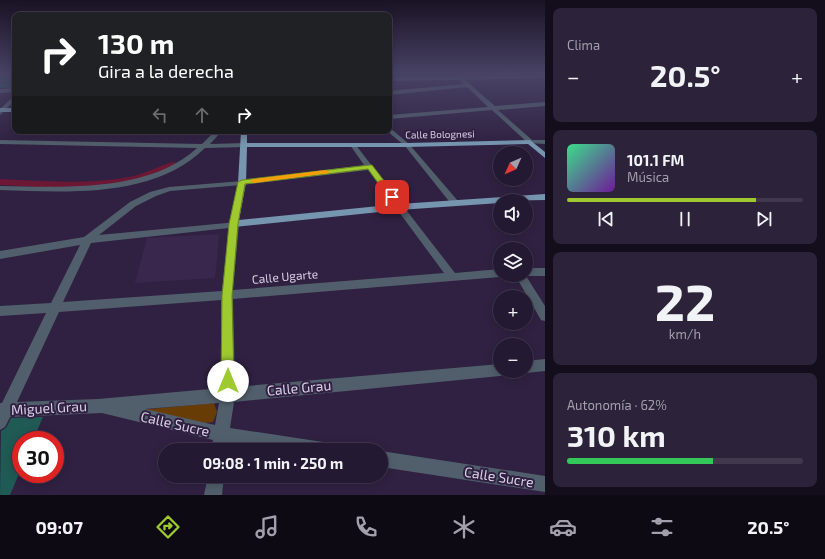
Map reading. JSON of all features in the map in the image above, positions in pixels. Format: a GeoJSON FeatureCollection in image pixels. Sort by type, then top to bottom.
{"type":"FeatureCollection","features":[{"type":"Feature","properties":{"kind":"main road"},"geometry":{"type":"LineString","coordinates":[[1,111],[12,110]]}},
{"type":"Feature","properties":{"kind":"main road"},"geometry":{"type":"LineString","coordinates":[[244,134],[245,145],[242,182],[234,224],[399,207],[545,197]]}},
{"type":"Feature","properties":{"kind":"main road"},"geometry":{"type":"LineString","coordinates":[[530,142],[545,156]]}},
{"type":"Feature","properties":{"kind":"main road","name":"Calle Bolognesi"},"geometry":{"type":"LineString","coordinates":[[245,145],[407,145],[530,142]]}},
{"type":"Feature","properties":{"kind":"street"},"geometry":{"type":"LineString","coordinates":[[481,97],[530,142]]}},
{"type":"Feature","properties":{"kind":"street"},"geometry":{"type":"LineString","coordinates":[[1,111],[12,100]]}},
{"type":"Feature","properties":{"kind":"street"},"geometry":{"type":"LineString","coordinates":[[392,117],[545,104]]}},
{"type":"Feature","properties":{"kind":"street"},"geometry":{"type":"LineString","coordinates":[[392,132],[407,145],[455,203]]}},
{"type":"Feature","properties":{"kind":"street"},"geometry":{"type":"LineString","coordinates":[[0,188],[84,189],[142,181],[178,166],[206,146],[216,134]]}},
{"type":"Feature","properties":{"kind":"street","name":"Calle Bolognesi"},"geometry":{"type":"LineString","coordinates":[[0,142],[206,146],[245,145]]}},
{"type":"Feature","properties":{"kind":"street","name":"Calle Bolognesi"},"geometry":{"type":"LineString","coordinates":[[530,142],[545,142]]}},
{"type":"Feature","properties":{"kind":"street"},"geometry":{"type":"LineString","coordinates":[[354,145],[452,276]]}},
{"type":"Feature","properties":{"kind":"street"},"geometry":{"type":"LineString","coordinates":[[2,414],[87,240],[133,204],[153,194],[169,189],[370,167]]}},
{"type":"Feature","properties":{"kind":"street"},"geometry":{"type":"LineString","coordinates":[[0,255],[87,240],[234,224],[227,296],[228,395],[220,443]]}},
{"type":"Feature","properties":{"kind":"street"},"geometry":{"type":"LineString","coordinates":[[533,272],[545,272]]}},
{"type":"Feature","properties":{"kind":"street","name":"Calle Ugarte"},"geometry":{"type":"LineString","coordinates":[[0,311],[54,306],[227,296],[493,273]]}},
{"type":"Feature","properties":{"kind":"street"},"geometry":{"type":"LineString","coordinates":[[524,282],[545,316]]}},
{"type":"Feature","properties":{"kind":"street"},"geometry":{"type":"LineString","coordinates":[[533,367],[545,366]]}},
{"type":"Feature","properties":{"kind":"street","name":"Calle Grau"},"geometry":{"type":"LineString","coordinates":[[98,406],[493,371]]}},
{"type":"Feature","properties":{"kind":"street","name":"Miguel Grau"},"geometry":{"type":"LineString","coordinates":[[2,414],[98,406]]}},
{"type":"Feature","properties":{"kind":"street","name":"Calle Sucre"},"geometry":{"type":"LineString","coordinates":[[98,406],[221,434],[278,443]]}},
{"type":"Feature","properties":{"kind":"street","name":"Calle Sucre"},"geometry":{"type":"LineString","coordinates":[[388,460],[545,484]]}},
{"type":"Feature","properties":{"kind":"street"},"geometry":{"type":"LineString","coordinates":[[213,495],[215,483]]}},
{"type":"Feature","properties":{"kind":"shaded area"},"geometry":{"type":"Polygon","coordinates":[[[219,234],[215,278],[135,283],[147,238],[219,234]]]}},
{"type":"Feature","properties":{"kind":"shaded area"},"geometry":{"type":"Polygon","coordinates":[[[214,403],[217,412],[213,422],[205,423],[140,410],[214,403]]]}},
{"type":"Feature","properties":{"kind":"building"},"geometry":{"type":"Polygon","coordinates":[[[43,417],[37,431],[12,431],[12,483],[15,483],[10,495],[0,495],[1,431],[6,428],[11,418],[43,417]]]}},
{"type":"Feature","properties":{"kind":"waterway"},"geometry":{"type":"LineString","coordinates":[[0,182],[66,185],[111,184],[153,174],[173,165]]}},
{"type":"Feature","properties":{"kind":"slow traffic"},"geometry":{"type":"LineString","coordinates":[[254,181],[326,172]]}},
{"type":"Feature","properties":{"kind":"route"},"geometry":{"type":"LineString","coordinates":[[228,381],[227,296],[234,224],[242,182],[370,167],[392,197]]}}]}
